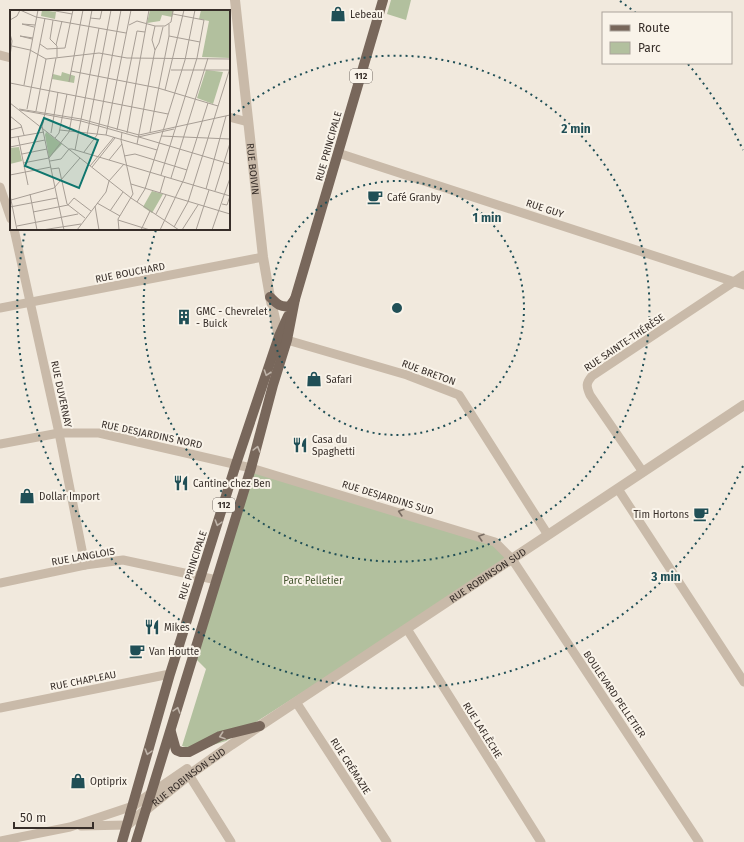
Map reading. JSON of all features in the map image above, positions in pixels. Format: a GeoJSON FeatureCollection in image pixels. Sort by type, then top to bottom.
{"type":"FeatureCollection","features":[{"type":"Feature","properties":{"kind":"main road","name":"RUE PRINCIPALE"},"geometry":{"type":"LineString","coordinates":[[122,842],[170,674],[236,464],[283,338],[295,300],[383,0]]}},
{"type":"Feature","properties":{"kind":"main road"},"geometry":{"type":"LineString","coordinates":[[270,296],[279,306],[285,307],[290,306],[295,300]]}},
{"type":"Feature","properties":{"kind":"main road","name":"RUE PRINCIPALE"},"geometry":{"type":"LineString","coordinates":[[136,842],[251,468],[273,385],[283,338]]}},
{"type":"Feature","properties":{"kind":"main road"},"geometry":{"type":"LineString","coordinates":[[171,731],[176,750],[181,752],[189,752],[220,736],[260,726]]}},
{"type":"Feature","properties":{"kind":"street","name":"RUE BOIVIN"},"geometry":{"type":"LineString","coordinates":[[235,0],[263,257],[270,296],[283,338]]}},
{"type":"Feature","properties":{"kind":"street"},"geometry":{"type":"LineString","coordinates":[[0,55],[10,58]]}},
{"type":"Feature","properties":{"kind":"street"},"geometry":{"type":"LineString","coordinates":[[230,117],[248,122]]}},
{"type":"Feature","properties":{"kind":"street","name":"RUE GUY"},"geometry":{"type":"LineString","coordinates":[[338,153],[744,285]]}},
{"type":"Feature","properties":{"kind":"street"},"geometry":{"type":"LineString","coordinates":[[0,187],[10,216]]}},
{"type":"Feature","properties":{"kind":"street","name":"RUE DUVERNAY"},"geometry":{"type":"LineString","coordinates":[[14,230],[59,433],[85,565]]}},
{"type":"Feature","properties":{"kind":"street","name":"RUE BOUCHARD"},"geometry":{"type":"LineString","coordinates":[[0,308],[263,257]]}},
{"type":"Feature","properties":{"kind":"street","name":"RUE SAINTE-THÉRÈSE"},"geometry":{"type":"LineString","coordinates":[[643,472],[590,395],[587,387],[587,381],[592,376],[744,275]]}},
{"type":"Feature","properties":{"kind":"street","name":"RUE BRETON"},"geometry":{"type":"LineString","coordinates":[[283,338],[407,375],[459,395],[548,535]]}},
{"type":"Feature","properties":{"kind":"street","name":"RUE ROBINSON SUD"},"geometry":{"type":"LineString","coordinates":[[127,825],[189,775],[231,745],[744,405]]}},
{"type":"Feature","properties":{"kind":"street","name":"RUE DESJARDINS NORD"},"geometry":{"type":"LineString","coordinates":[[0,444],[59,433],[99,433],[251,468]]}},
{"type":"Feature","properties":{"kind":"street","name":"RUE DESJARDINS SUD"},"geometry":{"type":"LineString","coordinates":[[251,468],[495,542],[512,559]]}},
{"type":"Feature","properties":{"kind":"street"},"geometry":{"type":"LineString","coordinates":[[618,488],[744,682]]}},
{"type":"Feature","properties":{"kind":"street","name":"BOULEVARD PELLETIER"},"geometry":{"type":"LineString","coordinates":[[512,559],[699,842]]}},
{"type":"Feature","properties":{"kind":"street","name":"RUE LANGLOIS"},"geometry":{"type":"LineString","coordinates":[[0,583],[85,565],[123,560],[217,580]]}},
{"type":"Feature","properties":{"kind":"street","name":"RUE LAFLÈCHE"},"geometry":{"type":"LineString","coordinates":[[407,629],[541,842]]}},
{"type":"Feature","properties":{"kind":"street","name":"RUE CHAPLEAU"},"geometry":{"type":"LineString","coordinates":[[0,708],[170,674]]}},
{"type":"Feature","properties":{"kind":"street","name":"RUE CRÉMAZIE"},"geometry":{"type":"LineString","coordinates":[[296,702],[387,842]]}},
{"type":"Feature","properties":{"kind":"street","name":"RUE ROBINSON SUD"},"geometry":{"type":"LineString","coordinates":[[133,806],[184,771],[231,745]]}},
{"type":"Feature","properties":{"kind":"street"},"geometry":{"type":"LineString","coordinates":[[189,775],[231,842]]}},
{"type":"Feature","properties":{"kind":"street"},"geometry":{"type":"LineString","coordinates":[[0,841],[70,827],[133,806]]}},
{"type":"Feature","properties":{"kind":"street"},"geometry":{"type":"LineString","coordinates":[[70,827],[127,825]]}},
{"type":"Feature","properties":{"kind":"green space"},"geometry":{"type":"Polygon","coordinates":[[[391,0],[411,0],[406,20],[387,14],[391,0]]]}},
{"type":"Feature","properties":{"kind":"green space","name":"Parc Pelletier"},"geometry":{"type":"Polygon","coordinates":[[[251,468],[495,542],[512,559],[226,741],[196,750],[182,746],[206,669],[196,659],[251,468]]]}},
{"type":"Feature","properties":{"kind":"place","name":"Lebeau"},"geometry":{"type":"Point","coordinates":[338,14]}},
{"type":"Feature","properties":{"kind":"place","name":"Café Granby"},"geometry":{"type":"Point","coordinates":[375,197]}},
{"type":"Feature","properties":{"kind":"place","name":"GMC - Chevrelet - Buick"},"geometry":{"type":"Point","coordinates":[184,317]}},
{"type":"Feature","properties":{"kind":"place","name":"Safari"},"geometry":{"type":"Point","coordinates":[314,379]}},
{"type":"Feature","properties":{"kind":"place","name":"Casa du Spaghetti"},"geometry":{"type":"Point","coordinates":[300,445]}},
{"type":"Feature","properties":{"kind":"place","name":"Cantine chez Ben"},"geometry":{"type":"Point","coordinates":[181,483]}},
{"type":"Feature","properties":{"kind":"place","name":"Dollar Import"},"geometry":{"type":"Point","coordinates":[27,496]}},
{"type":"Feature","properties":{"kind":"place","name":"Tim Hortons"},"geometry":{"type":"Point","coordinates":[701,514]}},
{"type":"Feature","properties":{"kind":"place","name":"Mikes"},"geometry":{"type":"Point","coordinates":[152,627]}},
{"type":"Feature","properties":{"kind":"place","name":"Van Houtte"},"geometry":{"type":"Point","coordinates":[137,651]}},
{"type":"Feature","properties":{"kind":"place","name":"Optiprix"},"geometry":{"type":"Point","coordinates":[78,781]}}]}
